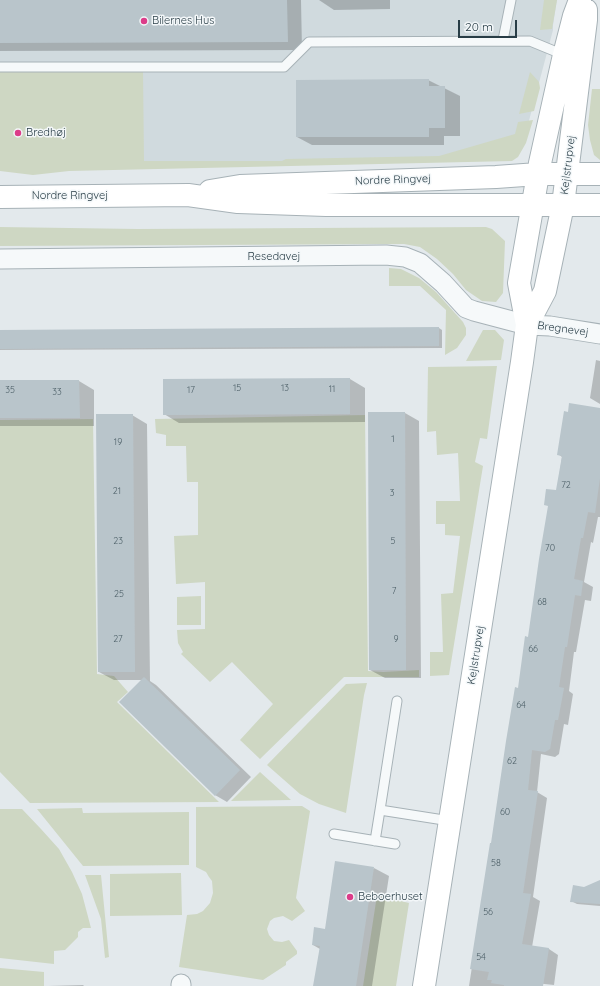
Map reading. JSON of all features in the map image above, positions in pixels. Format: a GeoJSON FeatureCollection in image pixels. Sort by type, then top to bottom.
{"type":"FeatureCollection","features":[{"type":"Feature","properties":{"kind":"street","name":"Kejlstrupvej"},"geometry":{"type":"LineString","coordinates":[[424,986],[522,362],[527,324],[519,283],[538,174],[564,55],[574,16],[580,0]]}},
{"type":"Feature","properties":{"kind":"street","name":"Kejlstrupvej"},"geometry":{"type":"LineString","coordinates":[[527,324],[545,291],[563,205],[586,20],[585,0]]}},
{"type":"Feature","properties":{"kind":"street","name":"Nordre Ringvej"},"geometry":{"type":"LineString","coordinates":[[188,196],[240,186],[496,177],[538,174],[600,174]]}},
{"type":"Feature","properties":{"kind":"street","name":"Nordre Ringvej"},"geometry":{"type":"LineString","coordinates":[[0,197],[188,196],[238,202],[326,205],[600,205]]}},
{"type":"Feature","properties":{"kind":"street","name":"Resedavej"},"geometry":{"type":"LineString","coordinates":[[0,259],[399,256],[420,263],[443,283],[466,308],[481,314],[527,324]]}},
{"type":"Feature","properties":{"kind":"street","name":"Bregnevej"},"geometry":{"type":"LineString","coordinates":[[527,324],[600,334]]}},
{"type":"Feature","properties":{"kind":"lane"},"geometry":{"type":"LineString","coordinates":[[503,40],[511,0]]}},
{"type":"Feature","properties":{"kind":"lane"},"geometry":{"type":"LineString","coordinates":[[0,67],[284,67],[309,42],[530,41],[564,55]]}},
{"type":"Feature","properties":{"kind":"lane"},"geometry":{"type":"LineString","coordinates":[[375,841],[397,701]]}},
{"type":"Feature","properties":{"kind":"lane"},"geometry":{"type":"LineString","coordinates":[[380,810],[450,821]]}},
{"type":"Feature","properties":{"kind":"lane"},"geometry":{"type":"LineString","coordinates":[[334,834],[395,844]]}},
{"type":"Feature","properties":{"kind":"shaded area"},"geometry":{"type":"Polygon","coordinates":[[[0,0],[557,0],[553,30],[522,147],[513,158],[0,168],[0,0]]]}},
{"type":"Feature","properties":{"kind":"green space"},"geometry":{"type":"Polygon","coordinates":[[[544,0],[557,0],[552,29],[540,30],[544,0]]]}},
{"type":"Feature","properties":{"kind":"green space"},"geometry":{"type":"Polygon","coordinates":[[[143,70],[144,161],[282,161],[286,159],[439,156],[515,134],[518,122],[533,120],[526,143],[518,157],[512,161],[69,171],[33,175],[0,171],[0,72],[143,70]]]}},
{"type":"Feature","properties":{"kind":"green space"},"geometry":{"type":"Polygon","coordinates":[[[530,72],[539,82],[540,88],[534,111],[519,114],[530,72]]]}},
{"type":"Feature","properties":{"kind":"green space"},"geometry":{"type":"Polygon","coordinates":[[[592,89],[600,89],[600,160],[594,155],[588,125],[592,89]]]}},
{"type":"Feature","properties":{"kind":"green space"},"geometry":{"type":"Polygon","coordinates":[[[0,227],[138,229],[486,227],[492,229],[505,241],[503,293],[496,302],[482,301],[466,290],[453,274],[437,259],[420,247],[404,244],[0,246],[0,227]]]}},
{"type":"Feature","properties":{"kind":"green space"},"geometry":{"type":"Polygon","coordinates":[[[389,268],[401,269],[419,278],[436,292],[463,322],[466,328],[466,335],[457,348],[445,355],[446,310],[420,286],[389,286],[389,268]]]}},
{"type":"Feature","properties":{"kind":"green space"},"geometry":{"type":"Polygon","coordinates":[[[483,330],[495,330],[504,340],[501,360],[466,361],[483,330]]]}},
{"type":"Feature","properties":{"kind":"green space"},"geometry":{"type":"Polygon","coordinates":[[[497,366],[487,439],[480,438],[475,462],[483,466],[449,675],[430,676],[430,652],[443,652],[441,594],[453,593],[460,536],[445,535],[445,524],[436,524],[436,501],[460,501],[458,453],[437,455],[436,431],[427,432],[428,367],[497,366]]]}},
{"type":"Feature","properties":{"kind":"green space"},"geometry":{"type":"Polygon","coordinates":[[[365,415],[368,671],[383,672],[419,670],[419,677],[344,677],[260,759],[240,740],[273,704],[232,662],[210,682],[181,654],[183,652],[178,643],[177,630],[205,629],[205,582],[176,584],[174,536],[198,535],[198,482],[187,482],[186,446],[166,446],[166,435],[156,433],[155,419],[365,415]]]}},
{"type":"Feature","properties":{"kind":"green space"},"geometry":{"type":"Polygon","coordinates":[[[93,419],[97,674],[114,676],[128,692],[117,702],[219,802],[30,803],[0,772],[0,420],[93,419]]]}},
{"type":"Feature","properties":{"kind":"green space"},"geometry":{"type":"Polygon","coordinates":[[[201,596],[201,625],[177,625],[177,597],[201,596]]]}},
{"type":"Feature","properties":{"kind":"green space"},"geometry":{"type":"Polygon","coordinates":[[[367,683],[346,813],[319,804],[300,794],[267,765],[346,684],[367,683]]]}},
{"type":"Feature","properties":{"kind":"green space"},"geometry":{"type":"Polygon","coordinates":[[[260,772],[291,800],[231,801],[260,772]]]}},
{"type":"Feature","properties":{"kind":"green space"},"geometry":{"type":"Polygon","coordinates":[[[302,806],[310,811],[296,898],[305,911],[292,921],[283,916],[274,918],[270,921],[267,929],[269,935],[274,941],[282,942],[289,940],[297,951],[297,954],[286,962],[286,965],[263,980],[179,967],[187,915],[197,914],[203,911],[210,903],[213,893],[212,881],[206,872],[196,867],[196,807],[302,806]]]}},
{"type":"Feature","properties":{"kind":"green space"},"geometry":{"type":"Polygon","coordinates":[[[82,808],[83,813],[189,812],[189,865],[83,866],[37,809],[82,808]]]}},
{"type":"Feature","properties":{"kind":"green space"},"geometry":{"type":"Polygon","coordinates":[[[0,809],[22,809],[59,849],[82,894],[91,928],[83,928],[78,932],[78,937],[65,950],[54,951],[54,964],[0,958],[0,809]]]}},
{"type":"Feature","properties":{"kind":"green space"},"geometry":{"type":"Polygon","coordinates":[[[181,873],[182,915],[110,916],[110,874],[181,873]]]}},
{"type":"Feature","properties":{"kind":"green space"},"geometry":{"type":"Polygon","coordinates":[[[85,875],[101,875],[109,957],[105,958],[101,919],[85,875]]]}},
{"type":"Feature","properties":{"kind":"green space"},"geometry":{"type":"Polygon","coordinates":[[[377,895],[409,903],[396,986],[363,986],[377,895]]]}},
{"type":"Feature","properties":{"kind":"green space"},"geometry":{"type":"Polygon","coordinates":[[[0,968],[44,972],[44,986],[0,986],[0,968]]]}},
{"type":"Feature","properties":{"kind":"building","name":"Bilernes Hus"},"geometry":{"type":"Polygon","coordinates":[[[0,0],[287,0],[288,42],[0,43],[0,0]]]}},
{"type":"Feature","properties":{"kind":"building"},"geometry":{"type":"Polygon","coordinates":[[[429,79],[429,86],[445,86],[445,128],[429,128],[429,137],[296,137],[296,80],[429,79]]]}},
{"type":"Feature","properties":{"kind":"building"},"geometry":{"type":"Polygon","coordinates":[[[439,327],[439,346],[0,349],[0,330],[439,327]]]}},
{"type":"Feature","properties":{"kind":"building"},"geometry":{"type":"Polygon","coordinates":[[[350,378],[350,414],[163,415],[163,379],[350,378]]]}},
{"type":"Feature","properties":{"kind":"building"},"geometry":{"type":"Polygon","coordinates":[[[0,380],[79,380],[80,418],[0,418],[0,380]]]}},
{"type":"Feature","properties":{"kind":"building"},"geometry":{"type":"Polygon","coordinates":[[[569,403],[600,408],[600,478],[595,513],[588,512],[583,538],[581,538],[574,579],[583,581],[581,596],[575,595],[567,647],[565,647],[559,687],[564,688],[558,720],[555,720],[550,749],[545,752],[532,750],[528,790],[538,791],[523,893],[531,894],[522,944],[549,948],[543,986],[504,986],[491,983],[492,980],[487,980],[489,972],[470,969],[515,687],[518,688],[525,636],[528,637],[548,506],[544,505],[546,489],[556,490],[562,456],[557,455],[564,411],[568,412],[569,403]]]}},
{"type":"Feature","properties":{"kind":"building"},"geometry":{"type":"Polygon","coordinates":[[[368,412],[405,412],[406,670],[369,670],[368,412]]]}},
{"type":"Feature","properties":{"kind":"building"},"geometry":{"type":"Polygon","coordinates":[[[96,414],[133,414],[135,672],[98,672],[96,414]]]}},
{"type":"Feature","properties":{"kind":"building"},"geometry":{"type":"Polygon","coordinates":[[[144,677],[240,770],[215,796],[119,702],[144,677]]]}},
{"type":"Feature","properties":{"kind":"building","name":"Beboerhuset"},"geometry":{"type":"Polygon","coordinates":[[[335,861],[374,867],[356,986],[313,986],[320,946],[312,945],[314,927],[325,929],[335,861]]]}},
{"type":"Feature","properties":{"kind":"building"},"geometry":{"type":"Polygon","coordinates":[[[600,880],[600,904],[570,902],[573,885],[584,887],[600,880]]]}},
{"type":"Feature","properties":{"kind":"place","name":"Bilernes Hus"},"geometry":{"type":"Point","coordinates":[144,21]}},
{"type":"Feature","properties":{"kind":"place","name":"Bredhøj"},"geometry":{"type":"Point","coordinates":[18,133]}},
{"type":"Feature","properties":{"kind":"place","name":"Beboerhuset"},"geometry":{"type":"Point","coordinates":[350,897]}}]}
